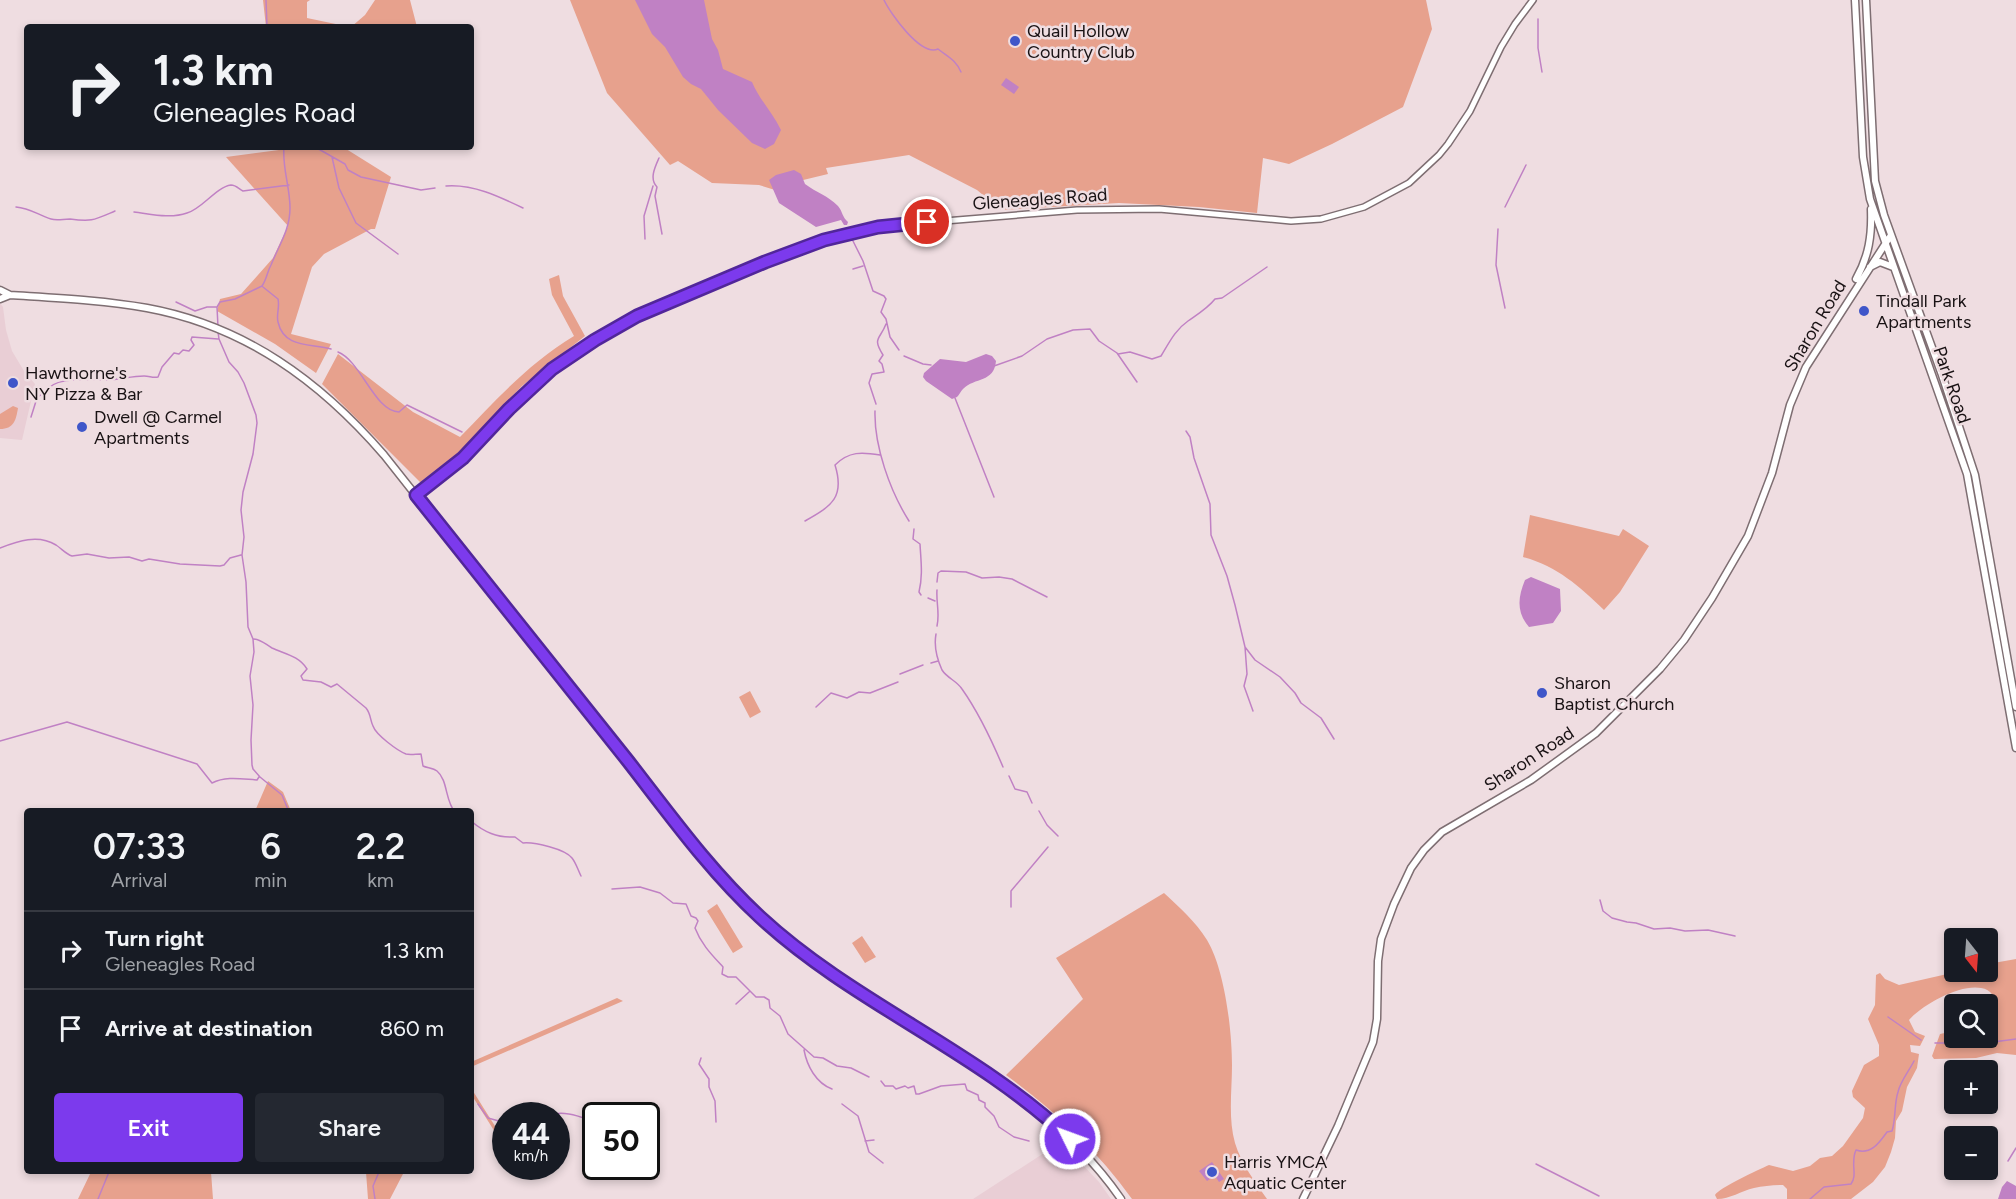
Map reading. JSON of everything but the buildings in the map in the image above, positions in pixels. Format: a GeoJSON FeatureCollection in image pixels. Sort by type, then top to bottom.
{"type":"FeatureCollection","features":[{"type":"Feature","properties":{"kind":"main road","name":"Park Road"},"geometry":{"type":"LineString","coordinates":[[1855,0],[1863,157],[1870,199],[1966,474],[2016,748]]}},
{"type":"Feature","properties":{"kind":"main road","name":"Park Road"},"geometry":{"type":"LineString","coordinates":[[1866,0],[1873,172],[1891,235],[1942,375],[1975,475],[2016,707]]}},
{"type":"Feature","properties":{"kind":"main road"},"geometry":{"type":"LineString","coordinates":[[1851,295],[1869,248],[1870,199]]}},
{"type":"Feature","properties":{"kind":"main road","name":"Sharon Road"},"geometry":{"type":"LineString","coordinates":[[1303,1199],[1338,1126],[1373,1042],[1377,1019],[1380,945],[1394,904],[1411,868],[1424,850],[1442,832],[1531,780],[1596,733],[1660,669],[1684,640],[1712,598],[1748,536],[1772,473],[1797,386],[1806,367],[1865,272],[1891,235]]}},
{"type":"Feature","properties":{"kind":"main road"},"geometry":{"type":"LineString","coordinates":[[1865,272],[1872,265],[1881,262],[1894,268]]}},
{"type":"Feature","properties":{"kind":"main road"},"geometry":{"type":"LineString","coordinates":[[0,290],[10,295],[121,304],[197,322],[251,345],[300,375],[329,398],[363,431],[416,495],[698,851],[743,900],[810,959],[965,1057],[1023,1098],[1070,1139],[1121,1199]]}},
{"type":"Feature","properties":{"kind":"main road"},"geometry":{"type":"LineString","coordinates":[[0,299],[10,295]]}},
{"type":"Feature","properties":{"kind":"street","name":"Gleneagles Road"},"geometry":{"type":"LineString","coordinates":[[416,495],[463,458],[537,382],[595,340],[637,316],[780,256],[835,237],[896,225],[1096,209],[1159,209],[1291,221],[1327,218],[1364,207],[1409,183],[1448,144],[1470,111],[1505,39],[1533,0]]}},
{"type":"Feature","properties":{"kind":"shaded area"},"geometry":{"type":"Polygon","coordinates":[[[263,0],[310,0],[307,2],[307,18],[336,24],[266,24],[263,0]]]}},
{"type":"Feature","properties":{"kind":"shaded area"},"geometry":{"type":"Polygon","coordinates":[[[375,0],[410,0],[416,24],[354,24],[365,15],[375,0]]]}},
{"type":"Feature","properties":{"kind":"shaded area"},"geometry":{"type":"Polygon","coordinates":[[[570,0],[1426,0],[1432,29],[1403,107],[1289,164],[1263,158],[1257,213],[1119,203],[1001,210],[977,190],[909,155],[826,168],[828,174],[799,181],[788,194],[759,185],[712,183],[678,161],[670,165],[607,93],[570,0]]]}},
{"type":"Feature","properties":{"kind":"shaded area"},"geometry":{"type":"Polygon","coordinates":[[[635,0],[704,0],[712,39],[718,50],[723,69],[752,82],[781,130],[774,144],[765,149],[752,143],[718,110],[701,89],[683,77],[665,47],[652,34],[635,0]]]}},
{"type":"Feature","properties":{"kind":"shaded area"},"geometry":{"type":"Polygon","coordinates":[[[1006,78],[1019,87],[1014,94],[1001,85],[1006,78]]]}},
{"type":"Feature","properties":{"kind":"shaded area"},"geometry":{"type":"Polygon","coordinates":[[[279,150],[348,150],[391,177],[375,229],[324,254],[312,267],[291,334],[331,344],[316,373],[275,344],[217,311],[220,299],[241,294],[273,258],[288,226],[226,157],[279,150]]]}},
{"type":"Feature","properties":{"kind":"shaded area"},"geometry":{"type":"Polygon","coordinates":[[[794,170],[801,174],[805,184],[838,206],[848,222],[847,225],[844,225],[841,220],[816,227],[779,203],[769,180],[776,175],[794,170]]]}},
{"type":"Feature","properties":{"kind":"shaded area"},"geometry":{"type":"Polygon","coordinates":[[[559,275],[563,296],[585,336],[522,386],[450,462],[421,483],[322,384],[338,354],[413,412],[460,437],[528,370],[574,336],[552,295],[549,279],[559,275]]]}},
{"type":"Feature","properties":{"kind":"shaded area"},"geometry":{"type":"Polygon","coordinates":[[[0,303],[3,307],[12,351],[35,384],[22,440],[0,438],[0,303]]]}},
{"type":"Feature","properties":{"kind":"shaded area"},"geometry":{"type":"Polygon","coordinates":[[[986,354],[992,356],[996,361],[992,373],[968,385],[952,399],[923,377],[924,373],[940,359],[966,362],[986,354]]]}},
{"type":"Feature","properties":{"kind":"shaded area"},"geometry":{"type":"Polygon","coordinates":[[[13,406],[18,408],[14,423],[5,429],[0,429],[0,414],[13,406]]]}},
{"type":"Feature","properties":{"kind":"shaded area"},"geometry":{"type":"Polygon","coordinates":[[[1530,515],[1619,536],[1623,529],[1649,546],[1620,592],[1604,610],[1557,571],[1523,557],[1530,515]]]}},
{"type":"Feature","properties":{"kind":"shaded area"},"geometry":{"type":"Polygon","coordinates":[[[1531,577],[1560,589],[1561,611],[1553,623],[1529,627],[1522,616],[1521,592],[1525,580],[1531,577]]]}},
{"type":"Feature","properties":{"kind":"shaded area"},"geometry":{"type":"Polygon","coordinates":[[[750,691],[761,712],[750,718],[739,697],[750,691]]]}},
{"type":"Feature","properties":{"kind":"shaded area"},"geometry":{"type":"Polygon","coordinates":[[[268,781],[283,792],[290,808],[256,808],[268,781]]]}},
{"type":"Feature","properties":{"kind":"shaded area"},"geometry":{"type":"Polygon","coordinates":[[[1164,893],[1203,933],[1218,967],[1231,1035],[1233,1134],[1245,1165],[1267,1199],[1132,1199],[1119,1181],[1074,1132],[1006,1075],[1083,999],[1056,958],[1164,893]]]}},
{"type":"Feature","properties":{"kind":"shaded area"},"geometry":{"type":"Polygon","coordinates":[[[717,904],[743,947],[733,953],[707,911],[717,904]]]}},
{"type":"Feature","properties":{"kind":"shaded area"},"geometry":{"type":"Polygon","coordinates":[[[862,936],[876,957],[865,963],[852,943],[862,936]]]}},
{"type":"Feature","properties":{"kind":"shaded area"},"geometry":{"type":"Polygon","coordinates":[[[2016,959],[2016,1055],[1997,1053],[1976,1058],[1934,1059],[1932,1056],[1940,1034],[1944,1033],[1944,1048],[1998,1048],[1998,994],[1992,994],[1981,988],[1963,989],[1944,994],[1915,1014],[1909,1020],[1915,1032],[1925,1036],[1920,1046],[1910,1045],[1911,1052],[1919,1054],[1917,1068],[1907,1087],[1902,1111],[1896,1121],[1891,1152],[1885,1167],[1873,1182],[1851,1199],[1787,1199],[1787,1189],[1783,1185],[1754,1188],[1717,1199],[1715,1195],[1724,1188],[1769,1165],[1793,1171],[1810,1166],[1820,1158],[1832,1156],[1843,1146],[1863,1118],[1865,1108],[1853,1097],[1852,1091],[1864,1065],[1879,1056],[1879,1045],[1868,1019],[1875,1005],[1876,975],[1880,973],[1885,979],[1899,985],[1944,975],[1944,982],[1998,982],[1998,962],[2016,959]]]}},
{"type":"Feature","properties":{"kind":"shaded area"},"geometry":{"type":"Polygon","coordinates":[[[617,998],[623,1001],[474,1066],[474,1061],[617,998]]]}},
{"type":"Feature","properties":{"kind":"shaded area"},"geometry":{"type":"Polygon","coordinates":[[[474,1093],[492,1121],[492,1127],[474,1099],[474,1093]]]}},
{"type":"Feature","properties":{"kind":"shaded area"},"geometry":{"type":"Polygon","coordinates":[[[1061,1142],[1099,1182],[1111,1199],[973,1199],[1061,1142]]]}},
{"type":"Feature","properties":{"kind":"shaded area"},"geometry":{"type":"Polygon","coordinates":[[[1212,1162],[1224,1179],[1219,1182],[1215,1176],[1207,1181],[1199,1171],[1212,1162]]]}},
{"type":"Feature","properties":{"kind":"shaded area"},"geometry":{"type":"Polygon","coordinates":[[[90,1174],[211,1174],[213,1199],[78,1199],[90,1174]]]}},
{"type":"Feature","properties":{"kind":"shaded area"},"geometry":{"type":"Polygon","coordinates":[[[366,1174],[403,1174],[390,1199],[368,1199],[366,1174]]]}},
{"type":"Feature","properties":{"kind":"shaded area"},"geometry":{"type":"Polygon","coordinates":[[[2007,1181],[2016,1186],[2016,1199],[1998,1199],[2002,1187],[2007,1181]]]}},
{"type":"Feature","properties":{"kind":"waterway"},"geometry":{"type":"LineString","coordinates":[[266,0],[267,24]]}},
{"type":"Feature","properties":{"kind":"waterway"},"geometry":{"type":"LineString","coordinates":[[884,0],[899,23],[915,40],[923,47],[931,50],[938,49],[954,62],[961,72]]}},
{"type":"Feature","properties":{"kind":"waterway"},"geometry":{"type":"LineString","coordinates":[[1538,19],[1538,48],[1542,72]]}},
{"type":"Feature","properties":{"kind":"waterway"},"geometry":{"type":"LineString","coordinates":[[217,307],[220,302],[235,299],[262,286],[265,281],[290,216],[284,150]]}},
{"type":"Feature","properties":{"kind":"waterway"},"geometry":{"type":"LineString","coordinates":[[320,150],[345,164],[348,170],[361,177],[421,190],[435,188]]}},
{"type":"Feature","properties":{"kind":"waterway"},"geometry":{"type":"LineString","coordinates":[[332,157],[339,188],[356,223],[398,254]]}},
{"type":"Feature","properties":{"kind":"waterway"},"geometry":{"type":"LineString","coordinates":[[659,158],[654,169],[653,180],[657,187],[655,196],[662,234]]}},
{"type":"Feature","properties":{"kind":"waterway"},"geometry":{"type":"LineString","coordinates":[[1505,207],[1526,165]]}},
{"type":"Feature","properties":{"kind":"waterway"},"geometry":{"type":"LineString","coordinates":[[134,212],[160,216],[181,215],[193,211],[220,190],[231,185],[243,191],[289,185]]}},
{"type":"Feature","properties":{"kind":"waterway"},"geometry":{"type":"LineString","coordinates":[[446,186],[476,189],[523,208]]}},
{"type":"Feature","properties":{"kind":"waterway"},"geometry":{"type":"LineString","coordinates":[[645,239],[644,216],[653,186]]}},
{"type":"Feature","properties":{"kind":"waterway"},"geometry":{"type":"LineString","coordinates":[[16,207],[56,220],[93,220],[115,211]]}},
{"type":"Feature","properties":{"kind":"waterway"},"geometry":{"type":"LineString","coordinates":[[1498,229],[1496,265],[1505,308]]}},
{"type":"Feature","properties":{"kind":"waterway"},"geometry":{"type":"LineString","coordinates":[[852,239],[863,261],[873,291],[886,299],[881,312],[886,319],[890,337],[899,350]]}},
{"type":"Feature","properties":{"kind":"waterway"},"geometry":{"type":"LineString","coordinates":[[853,269],[863,266]]}},
{"type":"Feature","properties":{"kind":"waterway"},"geometry":{"type":"LineString","coordinates":[[1118,354],[1130,352],[1152,359],[1161,356],[1179,328],[1215,299],[1222,298],[1267,267]]}},
{"type":"Feature","properties":{"kind":"waterway"},"geometry":{"type":"LineString","coordinates":[[263,287],[278,299],[278,322],[286,337],[292,341],[331,349]]}},
{"type":"Feature","properties":{"kind":"waterway"},"geometry":{"type":"LineString","coordinates":[[176,302],[195,311],[216,307]]}},
{"type":"Feature","properties":{"kind":"waterway"},"geometry":{"type":"LineString","coordinates":[[217,307],[218,327]]}},
{"type":"Feature","properties":{"kind":"waterway"},"geometry":{"type":"LineString","coordinates":[[876,404],[869,383],[872,374],[884,372],[879,361],[883,355],[878,339],[886,324]]}},
{"type":"Feature","properties":{"kind":"waterway"},"geometry":{"type":"LineString","coordinates":[[994,366],[1022,356],[1047,339],[1073,330],[1090,329],[1099,341],[1117,353],[1137,382]]}},
{"type":"Feature","properties":{"kind":"waterway"},"geometry":{"type":"LineString","coordinates":[[218,332],[229,362],[244,383],[257,423],[241,510],[248,627],[253,639],[254,652],[250,676],[253,705],[252,765],[260,777],[282,795],[287,808]]}},
{"type":"Feature","properties":{"kind":"waterway"},"geometry":{"type":"LineString","coordinates":[[50,387],[69,380],[158,377],[162,367],[174,353],[189,351],[194,345],[192,337],[218,339]]}},
{"type":"Feature","properties":{"kind":"waterway"},"geometry":{"type":"LineString","coordinates":[[338,352],[354,365],[375,395],[390,410],[399,412],[407,405],[462,432]]}},
{"type":"Feature","properties":{"kind":"waterway"},"geometry":{"type":"LineString","coordinates":[[904,356],[931,365]]}},
{"type":"Feature","properties":{"kind":"waterway"},"geometry":{"type":"LineString","coordinates":[[31,417],[37,398],[44,392]]}},
{"type":"Feature","properties":{"kind":"waterway"},"geometry":{"type":"LineString","coordinates":[[955,398],[994,497]]}},
{"type":"Feature","properties":{"kind":"waterway"},"geometry":{"type":"LineString","coordinates":[[875,411],[880,453],[890,482],[909,521]]}},
{"type":"Feature","properties":{"kind":"waterway"},"geometry":{"type":"LineString","coordinates":[[1186,431],[1190,437],[1194,458],[1210,504],[1211,535],[1227,576],[1235,605],[1245,647],[1247,674],[1244,686],[1253,711]]}},
{"type":"Feature","properties":{"kind":"waterway"},"geometry":{"type":"LineString","coordinates":[[805,521],[834,499],[838,485],[835,465],[840,460],[856,454],[880,455]]}},
{"type":"Feature","properties":{"kind":"waterway"},"geometry":{"type":"LineString","coordinates":[[914,529],[913,539],[920,544],[919,592],[921,595]]}},
{"type":"Feature","properties":{"kind":"waterway"},"geometry":{"type":"LineString","coordinates":[[0,548],[35,539],[56,545],[72,556],[87,554],[109,558],[129,557],[142,561],[149,559],[180,564],[220,566],[230,558],[241,555]]}},
{"type":"Feature","properties":{"kind":"waterway"},"geometry":{"type":"LineString","coordinates":[[937,582],[938,573],[941,571],[966,572],[982,578],[1012,579],[1047,597]]}},
{"type":"Feature","properties":{"kind":"waterway"},"geometry":{"type":"LineString","coordinates":[[937,590],[937,626]]}},
{"type":"Feature","properties":{"kind":"waterway"},"geometry":{"type":"LineString","coordinates":[[928,598],[935,601]]}},
{"type":"Feature","properties":{"kind":"waterway"},"geometry":{"type":"LineString","coordinates":[[936,634],[936,652],[942,670],[960,686],[968,698],[985,727],[1003,767]]}},
{"type":"Feature","properties":{"kind":"waterway"},"geometry":{"type":"LineString","coordinates":[[254,639],[300,661],[307,669],[301,676],[303,680],[321,682],[331,687],[337,684],[366,708],[378,734],[406,754],[421,754],[423,766],[441,775],[453,808]]}},
{"type":"Feature","properties":{"kind":"waterway"},"geometry":{"type":"LineString","coordinates":[[1245,647],[1255,660],[1280,677],[1301,703],[1321,718],[1334,739]]}},
{"type":"Feature","properties":{"kind":"waterway"},"geometry":{"type":"LineString","coordinates":[[931,663],[938,661]]}},
{"type":"Feature","properties":{"kind":"waterway"},"geometry":{"type":"LineString","coordinates":[[900,674],[923,665]]}},
{"type":"Feature","properties":{"kind":"waterway"},"geometry":{"type":"LineString","coordinates":[[816,707],[831,693],[847,698],[859,692],[870,693],[898,682]]}},
{"type":"Feature","properties":{"kind":"waterway"},"geometry":{"type":"LineString","coordinates":[[0,741],[67,722],[197,764],[212,783],[228,779],[257,780],[259,777]]}},
{"type":"Feature","properties":{"kind":"waterway"},"geometry":{"type":"LineString","coordinates":[[1009,776],[1015,789],[1027,792],[1032,803]]}},
{"type":"Feature","properties":{"kind":"waterway"},"geometry":{"type":"LineString","coordinates":[[1039,811],[1047,825],[1058,836]]}},
{"type":"Feature","properties":{"kind":"waterway"},"geometry":{"type":"LineString","coordinates":[[474,823],[491,834],[515,837],[523,843],[557,849],[572,858],[581,876]]}},
{"type":"Feature","properties":{"kind":"waterway"},"geometry":{"type":"LineString","coordinates":[[1011,907],[1011,891],[1048,847]]}},
{"type":"Feature","properties":{"kind":"waterway"},"geometry":{"type":"LineString","coordinates":[[612,889],[640,887],[660,893],[673,903],[686,904],[691,916],[698,921],[695,928],[700,939],[723,967],[722,974],[736,977],[756,997],[769,1000],[770,1008],[780,1016],[788,1034],[814,1057],[823,1058],[837,1066],[851,1068],[869,1077]]}},
{"type":"Feature","properties":{"kind":"waterway"},"geometry":{"type":"LineString","coordinates":[[1600,900],[1603,911],[1612,918],[1654,929],[1708,930],[1735,936]]}},
{"type":"Feature","properties":{"kind":"waterway"},"geometry":{"type":"LineString","coordinates":[[736,1004],[749,992]]}},
{"type":"Feature","properties":{"kind":"waterway"},"geometry":{"type":"LineString","coordinates":[[1888,1017],[1921,1040]]}},
{"type":"Feature","properties":{"kind":"waterway"},"geometry":{"type":"LineString","coordinates":[[1935,1043],[1963,1046],[2016,1039]]}},
{"type":"Feature","properties":{"kind":"waterway"},"geometry":{"type":"LineString","coordinates":[[804,1050],[813,1073],[821,1083],[832,1089]]}},
{"type":"Feature","properties":{"kind":"waterway"},"geometry":{"type":"LineString","coordinates":[[701,1058],[699,1064],[709,1079],[709,1087],[715,1101],[716,1122]]}},
{"type":"Feature","properties":{"kind":"waterway"},"geometry":{"type":"LineString","coordinates":[[1810,1199],[1824,1187],[1851,1184],[1854,1177],[1856,1150],[1870,1149],[1878,1144],[1887,1132],[1892,1131],[1899,1088],[1914,1061]]}},
{"type":"Feature","properties":{"kind":"waterway"},"geometry":{"type":"LineString","coordinates":[[881,1081],[885,1086],[893,1086],[896,1089],[914,1086],[916,1094],[941,1086],[965,1084],[967,1090],[978,1095],[979,1100],[985,1103],[985,1107],[994,1116],[999,1127],[1014,1137],[1029,1141]]}},
{"type":"Feature","properties":{"kind":"waterway"},"geometry":{"type":"LineString","coordinates":[[478,1104],[488,1118],[492,1119]]}},
{"type":"Feature","properties":{"kind":"waterway"},"geometry":{"type":"LineString","coordinates":[[842,1104],[858,1116],[869,1152],[883,1163]]}},
{"type":"Feature","properties":{"kind":"waterway"},"geometry":{"type":"LineString","coordinates":[[570,1115],[582,1117]]}},
{"type":"Feature","properties":{"kind":"waterway"},"geometry":{"type":"LineString","coordinates":[[865,1141],[874,1140]]}},
{"type":"Feature","properties":{"kind":"waterway"},"geometry":{"type":"LineString","coordinates":[[2008,1161],[2016,1148]]}},
{"type":"Feature","properties":{"kind":"waterway"},"geometry":{"type":"LineString","coordinates":[[1536,1164],[1599,1196]]}},
{"type":"Feature","properties":{"kind":"waterway"},"geometry":{"type":"LineString","coordinates":[[98,1199],[108,1174]]}},
{"type":"Feature","properties":{"kind":"waterway"},"geometry":{"type":"LineString","coordinates":[[375,1199],[373,1186],[378,1174]]}},
{"type":"Feature","properties":{"kind":"place","name":"Quail Hollow Country Club"},"geometry":{"type":"Point","coordinates":[1015,41]}},
{"type":"Feature","properties":{"kind":"place","name":"Tindall Park Apartments"},"geometry":{"type":"Point","coordinates":[1864,311]}},
{"type":"Feature","properties":{"kind":"place","name":"Hawthorne's NY Pizza & Bar"},"geometry":{"type":"Point","coordinates":[13,383]}},
{"type":"Feature","properties":{"kind":"place","name":"Dwell @ Carmel Apartments"},"geometry":{"type":"Point","coordinates":[82,427]}},
{"type":"Feature","properties":{"kind":"place","name":"Sharon Baptist Church"},"geometry":{"type":"Point","coordinates":[1542,693]}},
{"type":"Feature","properties":{"kind":"place","name":"Harris YMCA Aquatic Center"},"geometry":{"type":"Point","coordinates":[1212,1172]}},
{"type":"Feature","properties":{"kind":"route"},"geometry":{"type":"LineString","coordinates":[[927,222],[878,227],[824,240],[765,262],[637,316],[595,340],[552,369],[509,409],[463,458],[416,495],[693,844],[760,917],[810,959],[842,981],[991,1074],[1070,1139]]}}]}
